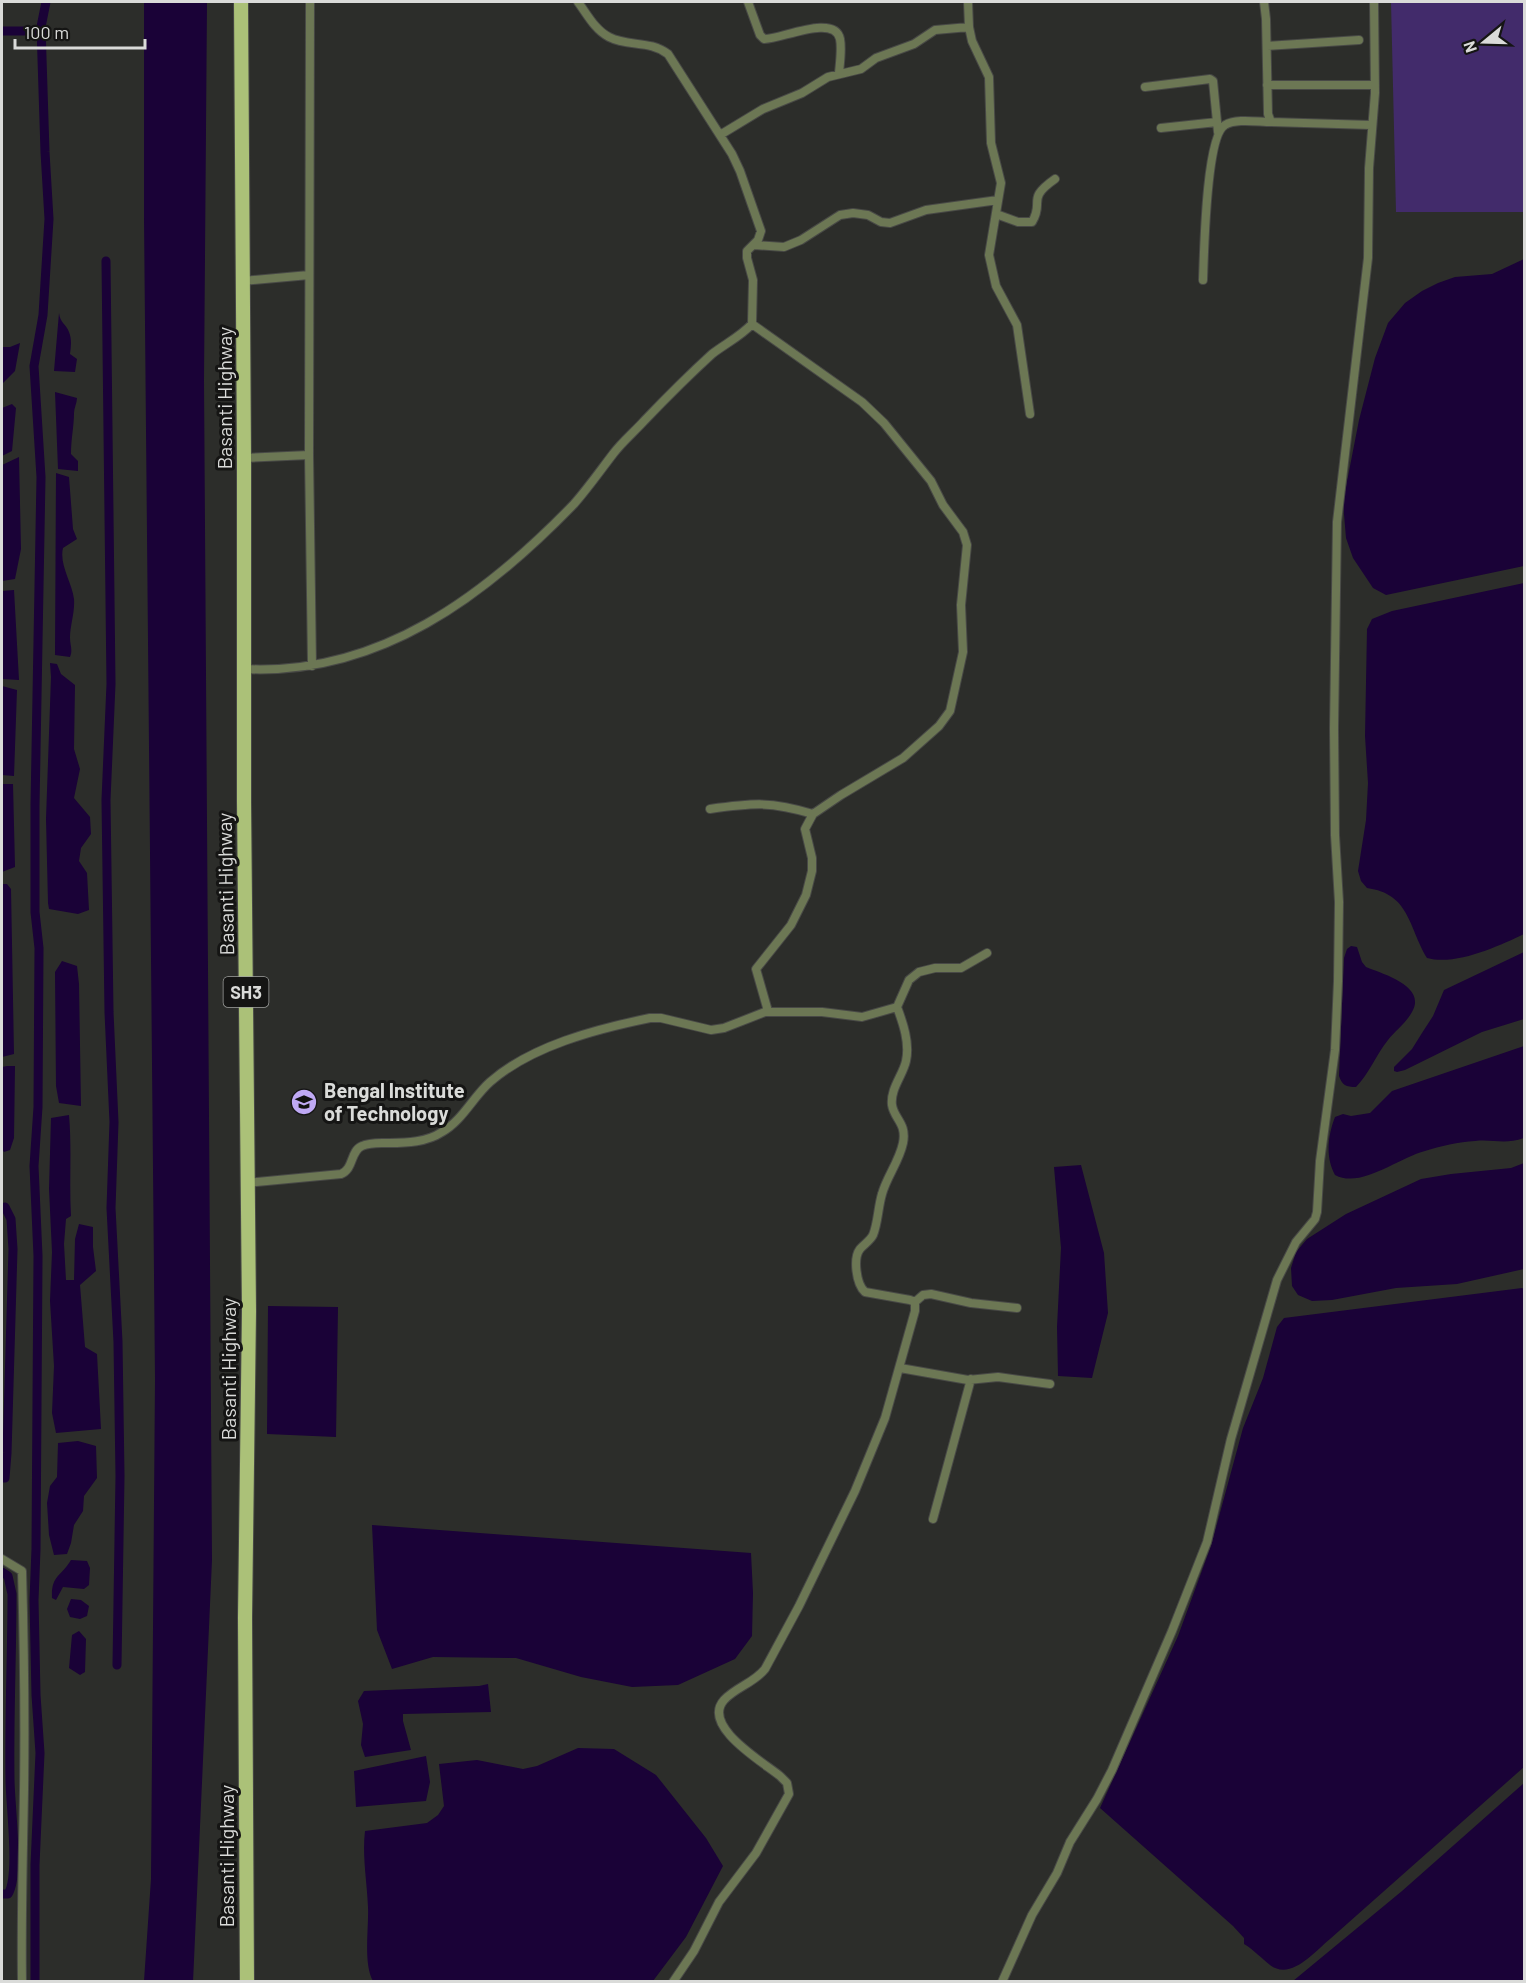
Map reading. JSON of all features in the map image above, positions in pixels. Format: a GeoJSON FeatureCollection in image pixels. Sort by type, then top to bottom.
{"type":"FeatureCollection","features":[{"type":"Feature","properties":{"kind":"main road","name":"Basanti Highway"},"geometry":{"type":"LineString","coordinates":[[241,2],[249,1322],[245,1802],[247,1982]]}},
{"type":"Feature","properties":{"kind":"street"},"geometry":{"type":"LineString","coordinates":[[310,2],[309,455],[312,666]]}},
{"type":"Feature","properties":{"kind":"street"},"geometry":{"type":"LineString","coordinates":[[244,669],[265,670],[312,666],[348,656],[416,630],[472,596],[494,579],[574,503],[614,453],[668,397],[712,355],[752,324],[754,289],[747,251],[754,245],[761,231],[740,171],[720,135],[668,54],[659,47],[610,38],[595,25],[578,2]]}},
{"type":"Feature","properties":{"kind":"street"},"geometry":{"type":"LineString","coordinates":[[748,2],[764,39],[777,38],[813,28],[831,29],[837,32],[840,39],[839,73]]}},
{"type":"Feature","properties":{"kind":"street"},"geometry":{"type":"LineString","coordinates":[[968,2],[972,41],[989,77],[992,143],[1001,183],[989,248],[990,263],[996,286],[1017,325],[1030,414]]}},
{"type":"Feature","properties":{"kind":"street"},"geometry":{"type":"LineString","coordinates":[[1264,2],[1268,114],[1271,122]]}},
{"type":"Feature","properties":{"kind":"street"},"geometry":{"type":"LineString","coordinates":[[1002,1982],[1032,1915],[1057,1874],[1070,1842],[1112,1770],[1172,1630],[1207,1542],[1231,1439],[1277,1280],[1296,1242],[1315,1219],[1317,1212],[1320,1161],[1334,1062],[1338,981],[1339,903],[1335,835],[1334,728],[1337,522],[1348,437],[1354,364],[1367,271],[1371,125],[1375,85],[1374,2]]}},
{"type":"Feature","properties":{"kind":"street"},"geometry":{"type":"LineString","coordinates":[[720,135],[763,109],[802,93],[822,80],[839,73],[861,69],[876,58],[914,44],[935,30],[969,27]]}},
{"type":"Feature","properties":{"kind":"street"},"geometry":{"type":"LineString","coordinates":[[1267,46],[1359,40]]}},
{"type":"Feature","properties":{"kind":"street"},"geometry":{"type":"LineString","coordinates":[[1145,87],[1210,79],[1214,84],[1217,127],[1210,165],[1203,280]]}},
{"type":"Feature","properties":{"kind":"street"},"geometry":{"type":"LineString","coordinates":[[1267,85],[1375,85]]}},
{"type":"Feature","properties":{"kind":"street"},"geometry":{"type":"LineString","coordinates":[[1161,128],[1217,127],[1233,122],[1371,125]]}},
{"type":"Feature","properties":{"kind":"street"},"geometry":{"type":"LineString","coordinates":[[996,214],[1018,222],[1032,222],[1035,217],[1037,194],[1055,179]]}},
{"type":"Feature","properties":{"kind":"street"},"geometry":{"type":"LineString","coordinates":[[754,245],[784,247],[801,240],[840,215],[868,214],[881,222],[890,223],[926,210],[998,200]]}},
{"type":"Feature","properties":{"kind":"street"},"geometry":{"type":"LineString","coordinates":[[243,281],[309,275]]}},
{"type":"Feature","properties":{"kind":"street"},"geometry":{"type":"LineString","coordinates":[[752,324],[862,402],[884,423],[930,481],[943,505],[963,532],[967,545],[961,605],[963,652],[952,704],[946,717],[903,758],[813,814],[805,829],[812,858],[812,871],[806,895],[791,925],[756,969],[768,1011]]}},
{"type":"Feature","properties":{"kind":"street"},"geometry":{"type":"LineString","coordinates":[[244,458],[309,455]]}},
{"type":"Feature","properties":{"kind":"street"},"geometry":{"type":"LineString","coordinates":[[710,809],[769,803],[813,814]]}},
{"type":"Feature","properties":{"kind":"street"},"geometry":{"type":"LineString","coordinates":[[915,1302],[864,1292],[859,1284],[857,1267],[858,1251],[873,1235],[882,1195],[904,1141],[902,1126],[892,1105],[906,1054],[905,1032],[897,1007],[909,980],[919,972],[935,968],[961,968],[987,953]]}},
{"type":"Feature","properties":{"kind":"street"},"geometry":{"type":"LineString","coordinates":[[247,1183],[341,1174],[350,1168],[357,1149],[364,1145],[406,1142],[433,1137],[451,1126],[497,1076],[540,1050],[561,1042],[650,1018],[661,1018],[711,1030],[724,1028],[768,1011],[822,1012],[862,1017],[897,1007]]}},
{"type":"Feature","properties":{"kind":"street"},"geometry":{"type":"LineString","coordinates":[[673,1982],[694,1951],[725,1893],[756,1853],[789,1794],[787,1783],[780,1776],[728,1733],[722,1725],[719,1710],[725,1699],[761,1674],[772,1658],[850,1504],[885,1418],[915,1311],[915,1302],[923,1295],[931,1294],[971,1303],[1017,1308]]}},
{"type":"Feature","properties":{"kind":"street"},"geometry":{"type":"LineString","coordinates":[[900,1368],[971,1379],[998,1377],[1050,1384]]}},
{"type":"Feature","properties":{"kind":"street"},"geometry":{"type":"LineString","coordinates":[[933,1519],[971,1379]]}},
{"type":"Feature","properties":{"kind":"street"},"geometry":{"type":"LineString","coordinates":[[2,1559],[22,1571],[25,1656],[22,1982]]}},
{"type":"Feature","properties":{"kind":"shaded area"},"geometry":{"type":"Polygon","coordinates":[[[144,2],[207,2],[204,381],[212,1560],[193,1982],[144,1981],[151,1879],[155,1379],[144,2]]]}},
{"type":"Feature","properties":{"kind":"shaded area"},"geometry":{"type":"Polygon","coordinates":[[[1391,2],[1524,2],[1524,212],[1396,212],[1391,2]]]}},
{"type":"Feature","properties":{"kind":"shaded area"},"geometry":{"type":"Polygon","coordinates":[[[1524,259],[1524,566],[1386,595],[1373,588],[1353,558],[1346,538],[1343,502],[1359,420],[1375,358],[1388,323],[1405,303],[1438,283],[1455,277],[1492,274],[1524,259]]]}},
{"type":"Feature","properties":{"kind":"shaded area"},"geometry":{"type":"Polygon","coordinates":[[[59,313],[70,335],[70,354],[77,359],[75,372],[54,371],[59,313]]]}},
{"type":"Feature","properties":{"kind":"shaded area"},"geometry":{"type":"Polygon","coordinates":[[[20,343],[15,371],[2,384],[2,347],[20,343]]]}},
{"type":"Feature","properties":{"kind":"shaded area"},"geometry":{"type":"Polygon","coordinates":[[[55,392],[77,398],[71,454],[78,461],[78,471],[58,469],[55,392]]]}},
{"type":"Feature","properties":{"kind":"shaded area"},"geometry":{"type":"Polygon","coordinates":[[[12,404],[16,408],[12,451],[2,456],[2,408],[12,404]]]}},
{"type":"Feature","properties":{"kind":"shaded area"},"geometry":{"type":"Polygon","coordinates":[[[19,457],[21,549],[15,579],[2,581],[2,465],[19,457]]]}},
{"type":"Feature","properties":{"kind":"shaded area"},"geometry":{"type":"Polygon","coordinates":[[[56,473],[69,477],[73,529],[77,539],[63,548],[62,554],[74,599],[70,657],[55,655],[56,473]]]}},
{"type":"Feature","properties":{"kind":"shaded area"},"geometry":{"type":"Polygon","coordinates":[[[1524,583],[1524,934],[1477,954],[1451,959],[1427,958],[1400,904],[1381,891],[1367,888],[1361,881],[1358,871],[1366,820],[1368,783],[1365,736],[1367,629],[1372,619],[1392,611],[1524,583]]]}},
{"type":"Feature","properties":{"kind":"shaded area"},"geometry":{"type":"Polygon","coordinates":[[[14,590],[19,680],[2,679],[2,591],[14,590]]]}},
{"type":"Feature","properties":{"kind":"shaded area"},"geometry":{"type":"Polygon","coordinates":[[[50,663],[57,664],[61,674],[75,685],[74,749],[80,769],[74,798],[90,817],[91,834],[81,848],[79,861],[87,873],[89,910],[78,914],[49,909],[48,903],[46,819],[50,663]]]}},
{"type":"Feature","properties":{"kind":"shaded area"},"geometry":{"type":"Polygon","coordinates":[[[2,686],[17,690],[14,776],[2,775],[2,686]]]}},
{"type":"Feature","properties":{"kind":"shaded area"},"geometry":{"type":"Polygon","coordinates":[[[2,784],[13,784],[15,867],[2,872],[2,784]]]}},
{"type":"Feature","properties":{"kind":"shaded area"},"geometry":{"type":"Polygon","coordinates":[[[2,884],[7,884],[11,889],[14,1054],[2,1057],[2,884]]]}},
{"type":"Feature","properties":{"kind":"shaded area"},"geometry":{"type":"Polygon","coordinates":[[[1351,946],[1357,947],[1366,967],[1392,977],[1409,988],[1414,995],[1415,1003],[1410,1016],[1388,1040],[1356,1087],[1345,1085],[1339,1076],[1344,958],[1347,949],[1351,946]]]}},
{"type":"Feature","properties":{"kind":"shaded area"},"geometry":{"type":"Polygon","coordinates":[[[1524,952],[1524,1019],[1482,1032],[1405,1070],[1394,1071],[1394,1067],[1412,1049],[1433,1016],[1444,990],[1524,952]]]}},
{"type":"Feature","properties":{"kind":"shaded area"},"geometry":{"type":"Polygon","coordinates":[[[62,961],[77,966],[81,1106],[59,1103],[56,1086],[55,972],[62,961]]]}},
{"type":"Feature","properties":{"kind":"shaded area"},"geometry":{"type":"Polygon","coordinates":[[[1524,1046],[1524,1138],[1511,1141],[1450,1144],[1414,1155],[1368,1175],[1345,1178],[1335,1175],[1330,1161],[1329,1146],[1335,1117],[1343,1114],[1351,1116],[1370,1113],[1392,1091],[1524,1046]]]}},
{"type":"Feature","properties":{"kind":"shaded area"},"geometry":{"type":"Polygon","coordinates":[[[15,1066],[14,1138],[10,1150],[4,1152],[2,1149],[2,1067],[15,1066]]]}},
{"type":"Feature","properties":{"kind":"shaded area"},"geometry":{"type":"Polygon","coordinates":[[[69,1115],[71,1216],[66,1219],[64,1244],[66,1280],[74,1280],[75,1239],[79,1224],[93,1227],[96,1271],[80,1285],[85,1347],[97,1354],[101,1429],[56,1433],[52,1413],[54,1366],[50,1301],[51,1118],[69,1115]]]}},
{"type":"Feature","properties":{"kind":"shaded area"},"geometry":{"type":"Polygon","coordinates":[[[1524,1163],[1524,1269],[1457,1284],[1396,1288],[1332,1300],[1312,1301],[1298,1295],[1292,1286],[1291,1268],[1296,1252],[1307,1239],[1346,1214],[1421,1179],[1511,1168],[1524,1163]]]}},
{"type":"Feature","properties":{"kind":"shaded area"},"geometry":{"type":"Polygon","coordinates":[[[1081,1165],[1104,1253],[1108,1313],[1092,1378],[1058,1376],[1057,1327],[1061,1248],[1054,1167],[1081,1165]]]}},
{"type":"Feature","properties":{"kind":"shaded area"},"geometry":{"type":"Polygon","coordinates":[[[1524,1289],[1524,1767],[1310,1957],[1286,1970],[1278,1969],[1244,1944],[1244,1938],[1233,1926],[1100,1808],[1178,1636],[1211,1546],[1243,1428],[1263,1378],[1277,1327],[1284,1318],[1524,1289]]]}},
{"type":"Feature","properties":{"kind":"shaded area"},"geometry":{"type":"Polygon","coordinates":[[[268,1306],[338,1307],[336,1437],[267,1434],[268,1306]]]}},
{"type":"Feature","properties":{"kind":"shaded area"},"geometry":{"type":"Polygon","coordinates":[[[78,1441],[96,1446],[97,1478],[84,1496],[83,1511],[74,1525],[67,1554],[54,1555],[49,1535],[47,1503],[50,1486],[57,1477],[58,1443],[78,1441]]]}},
{"type":"Feature","properties":{"kind":"shaded area"},"geometry":{"type":"Polygon","coordinates":[[[372,1525],[751,1553],[752,1636],[735,1659],[678,1685],[632,1687],[581,1677],[516,1658],[433,1657],[392,1669],[377,1630],[372,1525]]]}},
{"type":"Feature","properties":{"kind":"shaded area"},"geometry":{"type":"Polygon","coordinates":[[[71,1560],[87,1561],[90,1568],[89,1585],[84,1589],[63,1587],[56,1600],[52,1598],[53,1585],[71,1560]]]}},
{"type":"Feature","properties":{"kind":"shaded area"},"geometry":{"type":"Polygon","coordinates":[[[71,1599],[81,1600],[89,1606],[87,1616],[80,1619],[70,1617],[67,1609],[71,1599]]]}},
{"type":"Feature","properties":{"kind":"shaded area"},"geometry":{"type":"Polygon","coordinates":[[[79,1631],[86,1639],[85,1672],[80,1675],[69,1668],[72,1635],[79,1631]]]}},
{"type":"Feature","properties":{"kind":"shaded area"},"geometry":{"type":"Polygon","coordinates":[[[488,1684],[491,1712],[403,1714],[411,1750],[365,1757],[361,1745],[363,1724],[358,1701],[364,1691],[488,1684]]]}},
{"type":"Feature","properties":{"kind":"shaded area"},"geometry":{"type":"Polygon","coordinates":[[[578,1748],[614,1749],[656,1775],[706,1838],[723,1866],[686,1937],[653,1981],[373,1981],[367,1955],[365,1831],[427,1823],[438,1815],[444,1806],[439,1764],[477,1760],[523,1769],[537,1766],[578,1748]]]}},
{"type":"Feature","properties":{"kind":"shaded area"},"geometry":{"type":"Polygon","coordinates":[[[426,1756],[430,1782],[426,1801],[356,1807],[354,1771],[426,1756]]]}},
{"type":"Feature","properties":{"kind":"shaded area"},"geometry":{"type":"Polygon","coordinates":[[[1524,1783],[1524,1981],[1293,1981],[1402,1891],[1524,1783]]]}},
{"type":"Feature","properties":{"kind":"waterway"},"geometry":{"type":"LineString","coordinates":[[35,1982],[35,1865],[40,1753],[34,1600],[38,1256],[34,1166],[38,1107],[39,948],[35,912],[35,806],[41,477],[34,366],[43,315],[49,219],[41,27],[46,2]]}},
{"type":"Feature","properties":{"kind":"waterway"},"geometry":{"type":"LineString","coordinates":[[2,31],[42,31]]}},
{"type":"Feature","properties":{"kind":"waterway"},"geometry":{"type":"LineString","coordinates":[[106,261],[111,684],[106,800],[109,1012],[114,1122],[111,1208],[118,1342],[120,1476],[117,1665]]}},
{"type":"Feature","properties":{"kind":"waterway"},"geometry":{"type":"LineString","coordinates":[[2,1208],[5,1207],[11,1219],[13,1249],[7,1453],[5,1478],[2,1478]]}},
{"type":"Feature","properties":{"kind":"waterway"},"geometry":{"type":"LineString","coordinates":[[2,1572],[8,1576],[12,1594],[10,1790],[14,1839],[12,1885],[8,1894],[2,1894]]}},
{"type":"Feature","properties":{"kind":"place","name":"Bengal Institute of Technology"},"geometry":{"type":"Point","coordinates":[304,1102]}}]}
